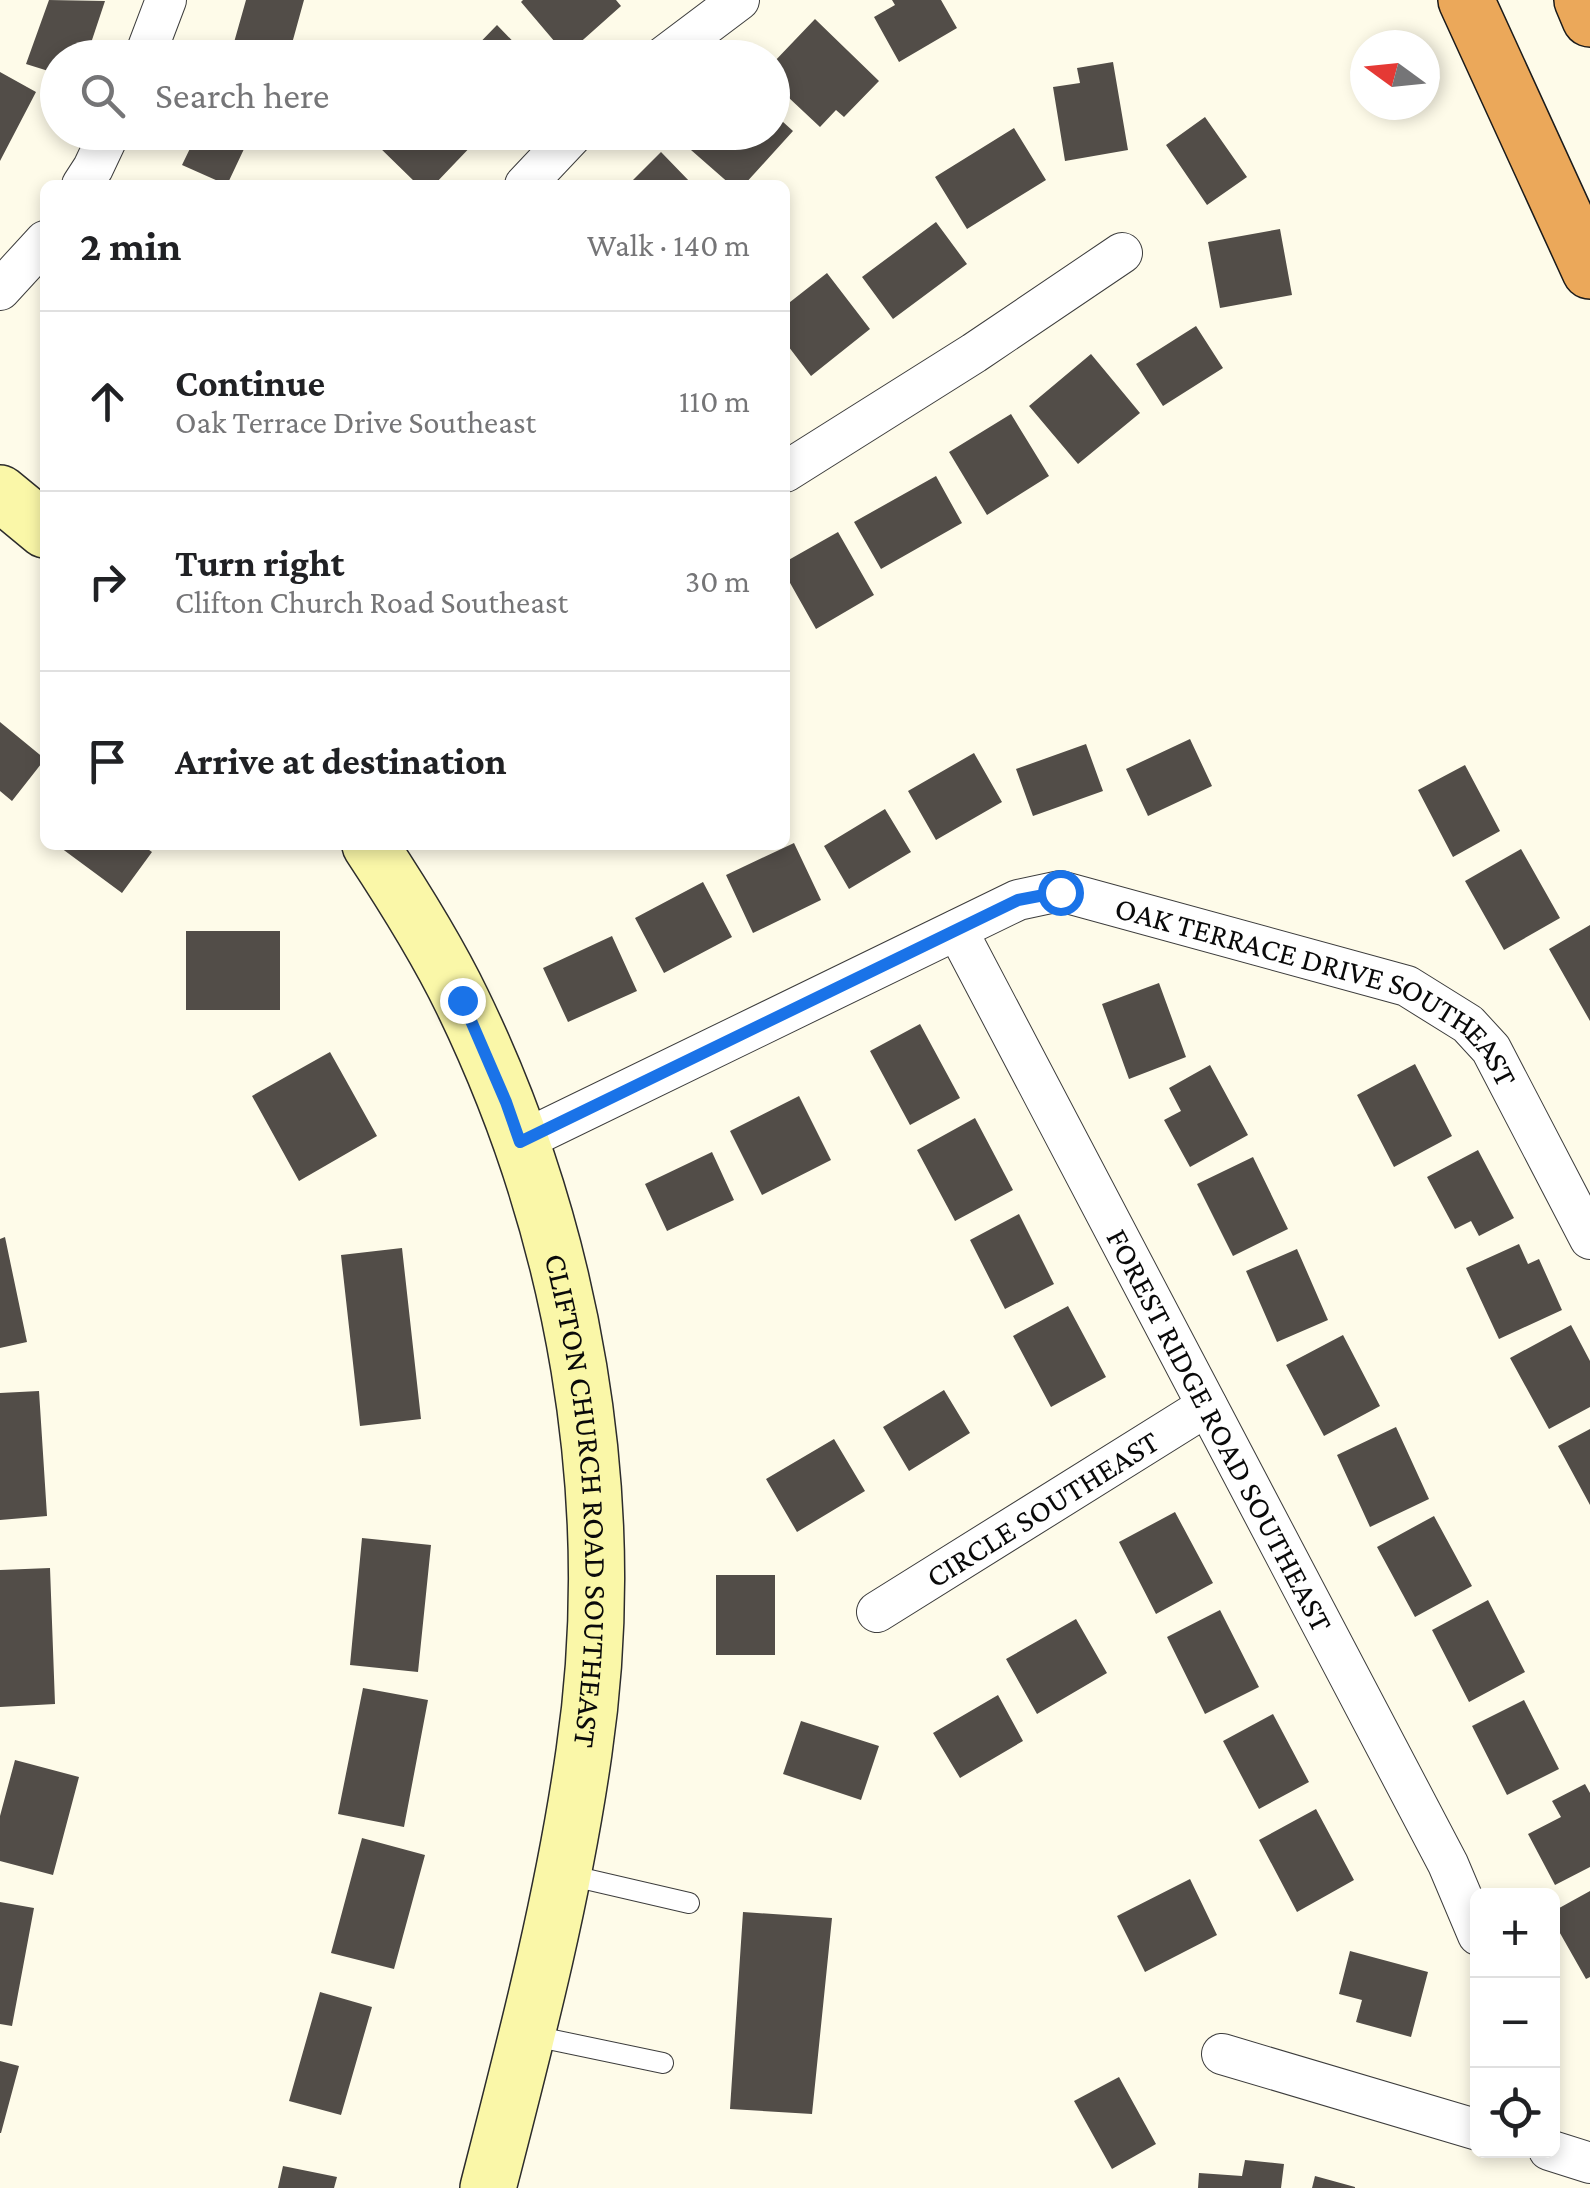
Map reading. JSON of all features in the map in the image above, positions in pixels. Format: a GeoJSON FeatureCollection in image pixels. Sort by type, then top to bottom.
{"type":"FeatureCollection","features":[{"type":"Feature","properties":{"kind":"highway"},"geometry":{"type":"LineString","coordinates":[[1466,0],[1590,272]]}},
{"type":"Feature","properties":{"kind":"highway"},"geometry":{"type":"LineString","coordinates":[[1582,0],[1590,19]]}},
{"type":"Feature","properties":{"kind":"street"},"geometry":{"type":"LineString","coordinates":[[151,40],[166,0]]}},
{"type":"Feature","properties":{"kind":"street"},"geometry":{"type":"LineString","coordinates":[[686,40],[739,0]]}},
{"type":"Feature","properties":{"kind":"street"},"geometry":{"type":"LineString","coordinates":[[530,180],[558,150]]}},
{"type":"Feature","properties":{"kind":"street"},"geometry":{"type":"LineString","coordinates":[[0,290],[40,246]]}},
{"type":"Feature","properties":{"kind":"street"},"geometry":{"type":"LineString","coordinates":[[790,469],[974,353],[1122,253]]}},
{"type":"Feature","properties":{"kind":"street"},"geometry":{"type":"LineString","coordinates":[[0,493],[40,526]]}},
{"type":"Feature","properties":{"kind":"street","name":"CLIFTON CHURCH ROAD SOUTHEAST"},"geometry":{"type":"LineString","coordinates":[[373,850],[462,1000],[506,1102],[542,1206],[569,1315],[587,1422],[595,1532],[595,1642],[584,1752],[547,1956],[488,2188]]}},
{"type":"Feature","properties":{"kind":"street","name":"OAK TERRACE DRIVE SOUTHEAST"},"geometry":{"type":"LineString","coordinates":[[520,1142],[1018,900],[1060,892],[1407,986],[1468,1024],[1491,1050],[1590,1239]]}},
{"type":"Feature","properties":{"kind":"street","name":"FOREST RIDGE ROAD SOUTHEAST"},"geometry":{"type":"LineString","coordinates":[[957,930],[1448,1864],[1470,1916]]}},
{"type":"Feature","properties":{"kind":"street","name":"CIRCLE SOUTHEAST"},"geometry":{"type":"LineString","coordinates":[[877,1612],[1208,1406]]}},
{"type":"Feature","properties":{"kind":"street"},"geometry":{"type":"LineString","coordinates":[[1222,2054],[1470,2128]]}},
{"type":"Feature","properties":{"kind":"street"},"geometry":{"type":"LineString","coordinates":[[1560,2154],[1590,2163]]}},
{"type":"Feature","properties":{"kind":"lane"},"geometry":{"type":"LineString","coordinates":[[562,1874],[689,1903]]}},
{"type":"Feature","properties":{"kind":"lane"},"geometry":{"type":"LineString","coordinates":[[527,2034],[663,2063]]}},
{"type":"Feature","properties":{"kind":"building"},"geometry":{"type":"Polygon","coordinates":[[[49,0],[105,1],[92,40],[40,40],[40,68],[26,64],[49,0]]]}},
{"type":"Feature","properties":{"kind":"building"},"geometry":{"type":"Polygon","coordinates":[[[246,0],[304,0],[293,40],[235,40],[246,0]]]}},
{"type":"Feature","properties":{"kind":"building"},"geometry":{"type":"Polygon","coordinates":[[[616,0],[621,6],[583,40],[553,40],[521,2],[616,0]]]}},
{"type":"Feature","properties":{"kind":"building"},"geometry":{"type":"Polygon","coordinates":[[[892,0],[941,0],[957,28],[899,62],[874,17],[895,5],[892,0]]]}},
{"type":"Feature","properties":{"kind":"building"},"geometry":{"type":"Polygon","coordinates":[[[815,19],[879,81],[844,117],[836,110],[820,127],[790,99],[790,45],[815,19]]]}},
{"type":"Feature","properties":{"kind":"building"},"geometry":{"type":"Polygon","coordinates":[[[497,25],[512,40],[482,40],[497,25]]]}},
{"type":"Feature","properties":{"kind":"building"},"geometry":{"type":"Polygon","coordinates":[[[1113,62],[1128,150],[1065,161],[1053,87],[1080,83],[1077,68],[1113,62]]]}},
{"type":"Feature","properties":{"kind":"building"},"geometry":{"type":"Polygon","coordinates":[[[0,72],[36,92],[0,161],[0,72]]]}},
{"type":"Feature","properties":{"kind":"building"},"geometry":{"type":"Polygon","coordinates":[[[1205,117],[1247,177],[1207,205],[1166,145],[1205,117]]]}},
{"type":"Feature","properties":{"kind":"building"},"geometry":{"type":"Polygon","coordinates":[[[1014,128],[1046,180],[967,229],[935,177],[1014,128]]]}},
{"type":"Feature","properties":{"kind":"building"},"geometry":{"type":"Polygon","coordinates":[[[189,150],[244,150],[229,180],[216,180],[182,165],[189,150]]]}},
{"type":"Feature","properties":{"kind":"building"},"geometry":{"type":"Polygon","coordinates":[[[382,150],[467,150],[439,180],[413,180],[382,150]]]}},
{"type":"Feature","properties":{"kind":"building"},"geometry":{"type":"Polygon","coordinates":[[[691,150],[776,150],[749,180],[725,180],[691,150]]]}},
{"type":"Feature","properties":{"kind":"building"},"geometry":{"type":"Polygon","coordinates":[[[661,152],[688,180],[633,180],[661,152]]]}},
{"type":"Feature","properties":{"kind":"building"},"geometry":{"type":"Polygon","coordinates":[[[936,222],[967,264],[893,319],[862,277],[936,222]]]}},
{"type":"Feature","properties":{"kind":"building"},"geometry":{"type":"Polygon","coordinates":[[[1280,229],[1292,295],[1220,308],[1208,242],[1280,229]]]}},
{"type":"Feature","properties":{"kind":"building"},"geometry":{"type":"Polygon","coordinates":[[[827,273],[870,329],[811,376],[790,349],[790,302],[827,273]]]}},
{"type":"Feature","properties":{"kind":"building"},"geometry":{"type":"Polygon","coordinates":[[[1196,326],[1223,368],[1163,406],[1136,364],[1196,326]]]}},
{"type":"Feature","properties":{"kind":"building"},"geometry":{"type":"Polygon","coordinates":[[[1091,354],[1140,413],[1078,464],[1029,406],[1091,354]]]}},
{"type":"Feature","properties":{"kind":"building"},"geometry":{"type":"Polygon","coordinates":[[[1011,414],[1049,476],[987,515],[949,452],[1011,414]]]}},
{"type":"Feature","properties":{"kind":"building"},"geometry":{"type":"Polygon","coordinates":[[[936,476],[962,523],[881,569],[854,522],[936,476]]]}},
{"type":"Feature","properties":{"kind":"building"},"geometry":{"type":"Polygon","coordinates":[[[838,532],[874,595],[816,629],[790,583],[790,559],[838,532]]]}},
{"type":"Feature","properties":{"kind":"building"},"geometry":{"type":"Polygon","coordinates":[[[0,722],[40,755],[40,765],[12,801],[0,791],[0,722]]]}},
{"type":"Feature","properties":{"kind":"building"},"geometry":{"type":"Polygon","coordinates":[[[1190,739],[1212,786],[1148,816],[1126,769],[1190,739]]]}},
{"type":"Feature","properties":{"kind":"building"},"geometry":{"type":"Polygon","coordinates":[[[1086,744],[1103,791],[1033,816],[1016,769],[1086,744]]]}},
{"type":"Feature","properties":{"kind":"building"},"geometry":{"type":"Polygon","coordinates":[[[974,753],[1002,802],[936,840],[908,791],[974,753]]]}},
{"type":"Feature","properties":{"kind":"building"},"geometry":{"type":"Polygon","coordinates":[[[1465,765],[1500,831],[1453,857],[1418,790],[1465,765]]]}},
{"type":"Feature","properties":{"kind":"building"},"geometry":{"type":"Polygon","coordinates":[[[885,809],[911,852],[849,889],[824,846],[885,809]]]}},
{"type":"Feature","properties":{"kind":"building"},"geometry":{"type":"Polygon","coordinates":[[[794,843],[821,900],[753,933],[726,875],[779,850],[790,850],[794,843]]]}},
{"type":"Feature","properties":{"kind":"building"},"geometry":{"type":"Polygon","coordinates":[[[1521,849],[1560,918],[1504,950],[1465,881],[1521,849]]]}},
{"type":"Feature","properties":{"kind":"building"},"geometry":{"type":"Polygon","coordinates":[[[64,850],[152,852],[122,893],[64,850]]]}},
{"type":"Feature","properties":{"kind":"building"},"geometry":{"type":"Polygon","coordinates":[[[703,882],[732,937],[664,973],[635,918],[703,882]]]}},
{"type":"Feature","properties":{"kind":"building"},"geometry":{"type":"Polygon","coordinates":[[[1590,925],[1590,1021],[1549,949],[1590,925]]]}},
{"type":"Feature","properties":{"kind":"building"},"geometry":{"type":"Polygon","coordinates":[[[186,931],[280,931],[280,1010],[186,1010],[186,931]]]}},
{"type":"Feature","properties":{"kind":"building"},"geometry":{"type":"Polygon","coordinates":[[[612,936],[637,991],[568,1022],[543,968],[612,936]]]}},
{"type":"Feature","properties":{"kind":"building"},"geometry":{"type":"Polygon","coordinates":[[[1159,983],[1186,1057],[1129,1079],[1102,1004],[1159,983]]]}},
{"type":"Feature","properties":{"kind":"building"},"geometry":{"type":"Polygon","coordinates":[[[920,1024],[960,1098],[910,1125],[870,1051],[920,1024]]]}},
{"type":"Feature","properties":{"kind":"building"},"geometry":{"type":"Polygon","coordinates":[[[330,1052],[377,1136],[299,1181],[252,1096],[330,1052]]]}},
{"type":"Feature","properties":{"kind":"building"},"geometry":{"type":"Polygon","coordinates":[[[1415,1064],[1452,1136],[1394,1167],[1357,1095],[1415,1064]]]}},
{"type":"Feature","properties":{"kind":"building"},"geometry":{"type":"Polygon","coordinates":[[[1210,1065],[1248,1135],[1190,1167],[1164,1120],[1181,1111],[1169,1088],[1210,1065]]]}},
{"type":"Feature","properties":{"kind":"building"},"geometry":{"type":"Polygon","coordinates":[[[799,1096],[831,1160],[762,1195],[730,1131],[799,1096]]]}},
{"type":"Feature","properties":{"kind":"building"},"geometry":{"type":"Polygon","coordinates":[[[975,1118],[1013,1190],[955,1221],[917,1150],[975,1118]]]}},
{"type":"Feature","properties":{"kind":"building"},"geometry":{"type":"Polygon","coordinates":[[[1478,1150],[1514,1218],[1479,1236],[1471,1221],[1455,1229],[1427,1177],[1478,1150]]]}},
{"type":"Feature","properties":{"kind":"building"},"geometry":{"type":"Polygon","coordinates":[[[712,1152],[734,1200],[667,1231],[645,1184],[712,1152]]]}},
{"type":"Feature","properties":{"kind":"building"},"geometry":{"type":"Polygon","coordinates":[[[1253,1157],[1288,1229],[1233,1256],[1197,1184],[1253,1157]]]}},
{"type":"Feature","properties":{"kind":"building"},"geometry":{"type":"Polygon","coordinates":[[[1019,1214],[1054,1284],[1005,1309],[970,1240],[1019,1214]]]}},
{"type":"Feature","properties":{"kind":"building"},"geometry":{"type":"Polygon","coordinates":[[[5,1237],[27,1342],[0,1348],[0,1239],[5,1237]]]}},
{"type":"Feature","properties":{"kind":"building"},"geometry":{"type":"Polygon","coordinates":[[[1519,1244],[1528,1264],[1539,1259],[1562,1310],[1499,1339],[1466,1268],[1519,1244]]]}},
{"type":"Feature","properties":{"kind":"building"},"geometry":{"type":"Polygon","coordinates":[[[402,1248],[421,1419],[360,1426],[341,1255],[402,1248]]]}},
{"type":"Feature","properties":{"kind":"building"},"geometry":{"type":"Polygon","coordinates":[[[1297,1249],[1328,1320],[1277,1342],[1246,1271],[1297,1249]]]}},
{"type":"Feature","properties":{"kind":"building"},"geometry":{"type":"Polygon","coordinates":[[[1068,1306],[1106,1377],[1051,1407],[1013,1336],[1068,1306]]]}},
{"type":"Feature","properties":{"kind":"building"},"geometry":{"type":"Polygon","coordinates":[[[1571,1325],[1590,1361],[1590,1407],[1549,1429],[1510,1358],[1571,1325]]]}},
{"type":"Feature","properties":{"kind":"building"},"geometry":{"type":"Polygon","coordinates":[[[1343,1335],[1380,1406],[1324,1436],[1286,1365],[1343,1335]]]}},
{"type":"Feature","properties":{"kind":"building"},"geometry":{"type":"Polygon","coordinates":[[[944,1390],[970,1433],[909,1471],[883,1427],[944,1390]]]}},
{"type":"Feature","properties":{"kind":"building"},"geometry":{"type":"Polygon","coordinates":[[[39,1391],[47,1516],[0,1520],[0,1393],[39,1391]]]}},
{"type":"Feature","properties":{"kind":"building"},"geometry":{"type":"Polygon","coordinates":[[[1396,1427],[1429,1499],[1370,1527],[1337,1455],[1396,1427]]]}},
{"type":"Feature","properties":{"kind":"building"},"geometry":{"type":"Polygon","coordinates":[[[1590,1429],[1590,1505],[1558,1446],[1590,1429]]]}},
{"type":"Feature","properties":{"kind":"building"},"geometry":{"type":"Polygon","coordinates":[[[834,1439],[865,1491],[797,1532],[766,1479],[834,1439]]]}},
{"type":"Feature","properties":{"kind":"building"},"geometry":{"type":"Polygon","coordinates":[[[1175,1512],[1213,1583],[1156,1614],[1119,1542],[1175,1512]]]}},
{"type":"Feature","properties":{"kind":"building"},"geometry":{"type":"Polygon","coordinates":[[[1434,1516],[1472,1586],[1415,1617],[1377,1547],[1434,1516]]]}},
{"type":"Feature","properties":{"kind":"building"},"geometry":{"type":"Polygon","coordinates":[[[362,1538],[431,1545],[418,1672],[350,1665],[362,1538]]]}},
{"type":"Feature","properties":{"kind":"building"},"geometry":{"type":"Polygon","coordinates":[[[50,1568],[55,1704],[0,1707],[0,1570],[50,1568]]]}},
{"type":"Feature","properties":{"kind":"building"},"geometry":{"type":"Polygon","coordinates":[[[716,1575],[775,1575],[775,1655],[716,1655],[716,1575]]]}},
{"type":"Feature","properties":{"kind":"building"},"geometry":{"type":"Polygon","coordinates":[[[1488,1600],[1525,1672],[1469,1702],[1432,1630],[1488,1600]]]}},
{"type":"Feature","properties":{"kind":"building"},"geometry":{"type":"Polygon","coordinates":[[[1220,1610],[1259,1687],[1205,1714],[1167,1637],[1220,1610]]]}},
{"type":"Feature","properties":{"kind":"building"},"geometry":{"type":"Polygon","coordinates":[[[1076,1619],[1107,1673],[1037,1714],[1006,1659],[1076,1619]]]}},
{"type":"Feature","properties":{"kind":"building"},"geometry":{"type":"Polygon","coordinates":[[[363,1688],[428,1700],[404,1827],[338,1814],[363,1688]]]}},
{"type":"Feature","properties":{"kind":"building"},"geometry":{"type":"Polygon","coordinates":[[[998,1695],[1023,1741],[960,1778],[933,1733],[998,1695]]]}},
{"type":"Feature","properties":{"kind":"building"},"geometry":{"type":"Polygon","coordinates":[[[1524,1700],[1559,1769],[1507,1795],[1472,1726],[1524,1700]]]}},
{"type":"Feature","properties":{"kind":"building"},"geometry":{"type":"Polygon","coordinates":[[[1273,1714],[1309,1782],[1259,1809],[1223,1741],[1273,1714]]]}},
{"type":"Feature","properties":{"kind":"building"},"geometry":{"type":"Polygon","coordinates":[[[801,1721],[879,1746],[861,1800],[783,1774],[801,1721]]]}},
{"type":"Feature","properties":{"kind":"building"},"geometry":{"type":"Polygon","coordinates":[[[15,1760],[79,1777],[53,1875],[0,1861],[0,1816],[15,1760]]]}},
{"type":"Feature","properties":{"kind":"building"},"geometry":{"type":"Polygon","coordinates":[[[1585,1784],[1590,1793],[1590,1867],[1555,1885],[1528,1834],[1561,1817],[1552,1801],[1585,1784]]]}},
{"type":"Feature","properties":{"kind":"building"},"geometry":{"type":"Polygon","coordinates":[[[1316,1809],[1354,1880],[1297,1912],[1259,1840],[1316,1809]]]}},
{"type":"Feature","properties":{"kind":"building"},"geometry":{"type":"Polygon","coordinates":[[[362,1838],[425,1855],[394,1969],[331,1953],[362,1838]]]}},
{"type":"Feature","properties":{"kind":"building"},"geometry":{"type":"Polygon","coordinates":[[[1190,1879],[1217,1935],[1145,1972],[1117,1916],[1190,1879]]]}},
{"type":"Feature","properties":{"kind":"building"},"geometry":{"type":"Polygon","coordinates":[[[1590,1891],[1590,1977],[1586,1979],[1560,1933],[1560,1908],[1590,1891]]]}},
{"type":"Feature","properties":{"kind":"building"},"geometry":{"type":"Polygon","coordinates":[[[0,1902],[34,1908],[12,2026],[0,2024],[0,1902]]]}},
{"type":"Feature","properties":{"kind":"building"},"geometry":{"type":"Polygon","coordinates":[[[743,1912],[832,1918],[812,2114],[730,2109],[743,1912]]]}},
{"type":"Feature","properties":{"kind":"building"},"geometry":{"type":"Polygon","coordinates":[[[1350,1951],[1428,1972],[1411,2037],[1356,2022],[1362,2000],[1339,1994],[1350,1951]]]}},
{"type":"Feature","properties":{"kind":"building"},"geometry":{"type":"Polygon","coordinates":[[[320,1992],[372,2007],[341,2115],[289,2101],[320,1992]]]}},
{"type":"Feature","properties":{"kind":"building"},"geometry":{"type":"Polygon","coordinates":[[[0,2061],[19,2066],[1,2133],[0,2133],[0,2061]]]}},
{"type":"Feature","properties":{"kind":"building"},"geometry":{"type":"Polygon","coordinates":[[[1119,2077],[1156,2144],[1112,2169],[1074,2101],[1119,2077]]]}},
{"type":"Feature","properties":{"kind":"building"},"geometry":{"type":"Polygon","coordinates":[[[1245,2160],[1284,2164],[1281,2188],[1198,2188],[1199,2173],[1242,2176],[1245,2160]]]}},
{"type":"Feature","properties":{"kind":"building"},"geometry":{"type":"Polygon","coordinates":[[[283,2166],[337,2177],[334,2188],[278,2188],[283,2166]]]}},
{"type":"Feature","properties":{"kind":"building"},"geometry":{"type":"Polygon","coordinates":[[[1315,2176],[1355,2187],[1355,2188],[1312,2188],[1315,2176]]]}},
{"type":"Feature","properties":{"kind":"route"},"geometry":{"type":"LineString","coordinates":[[462,1000],[520,1142],[1018,900],[1060,892]]}}]}
